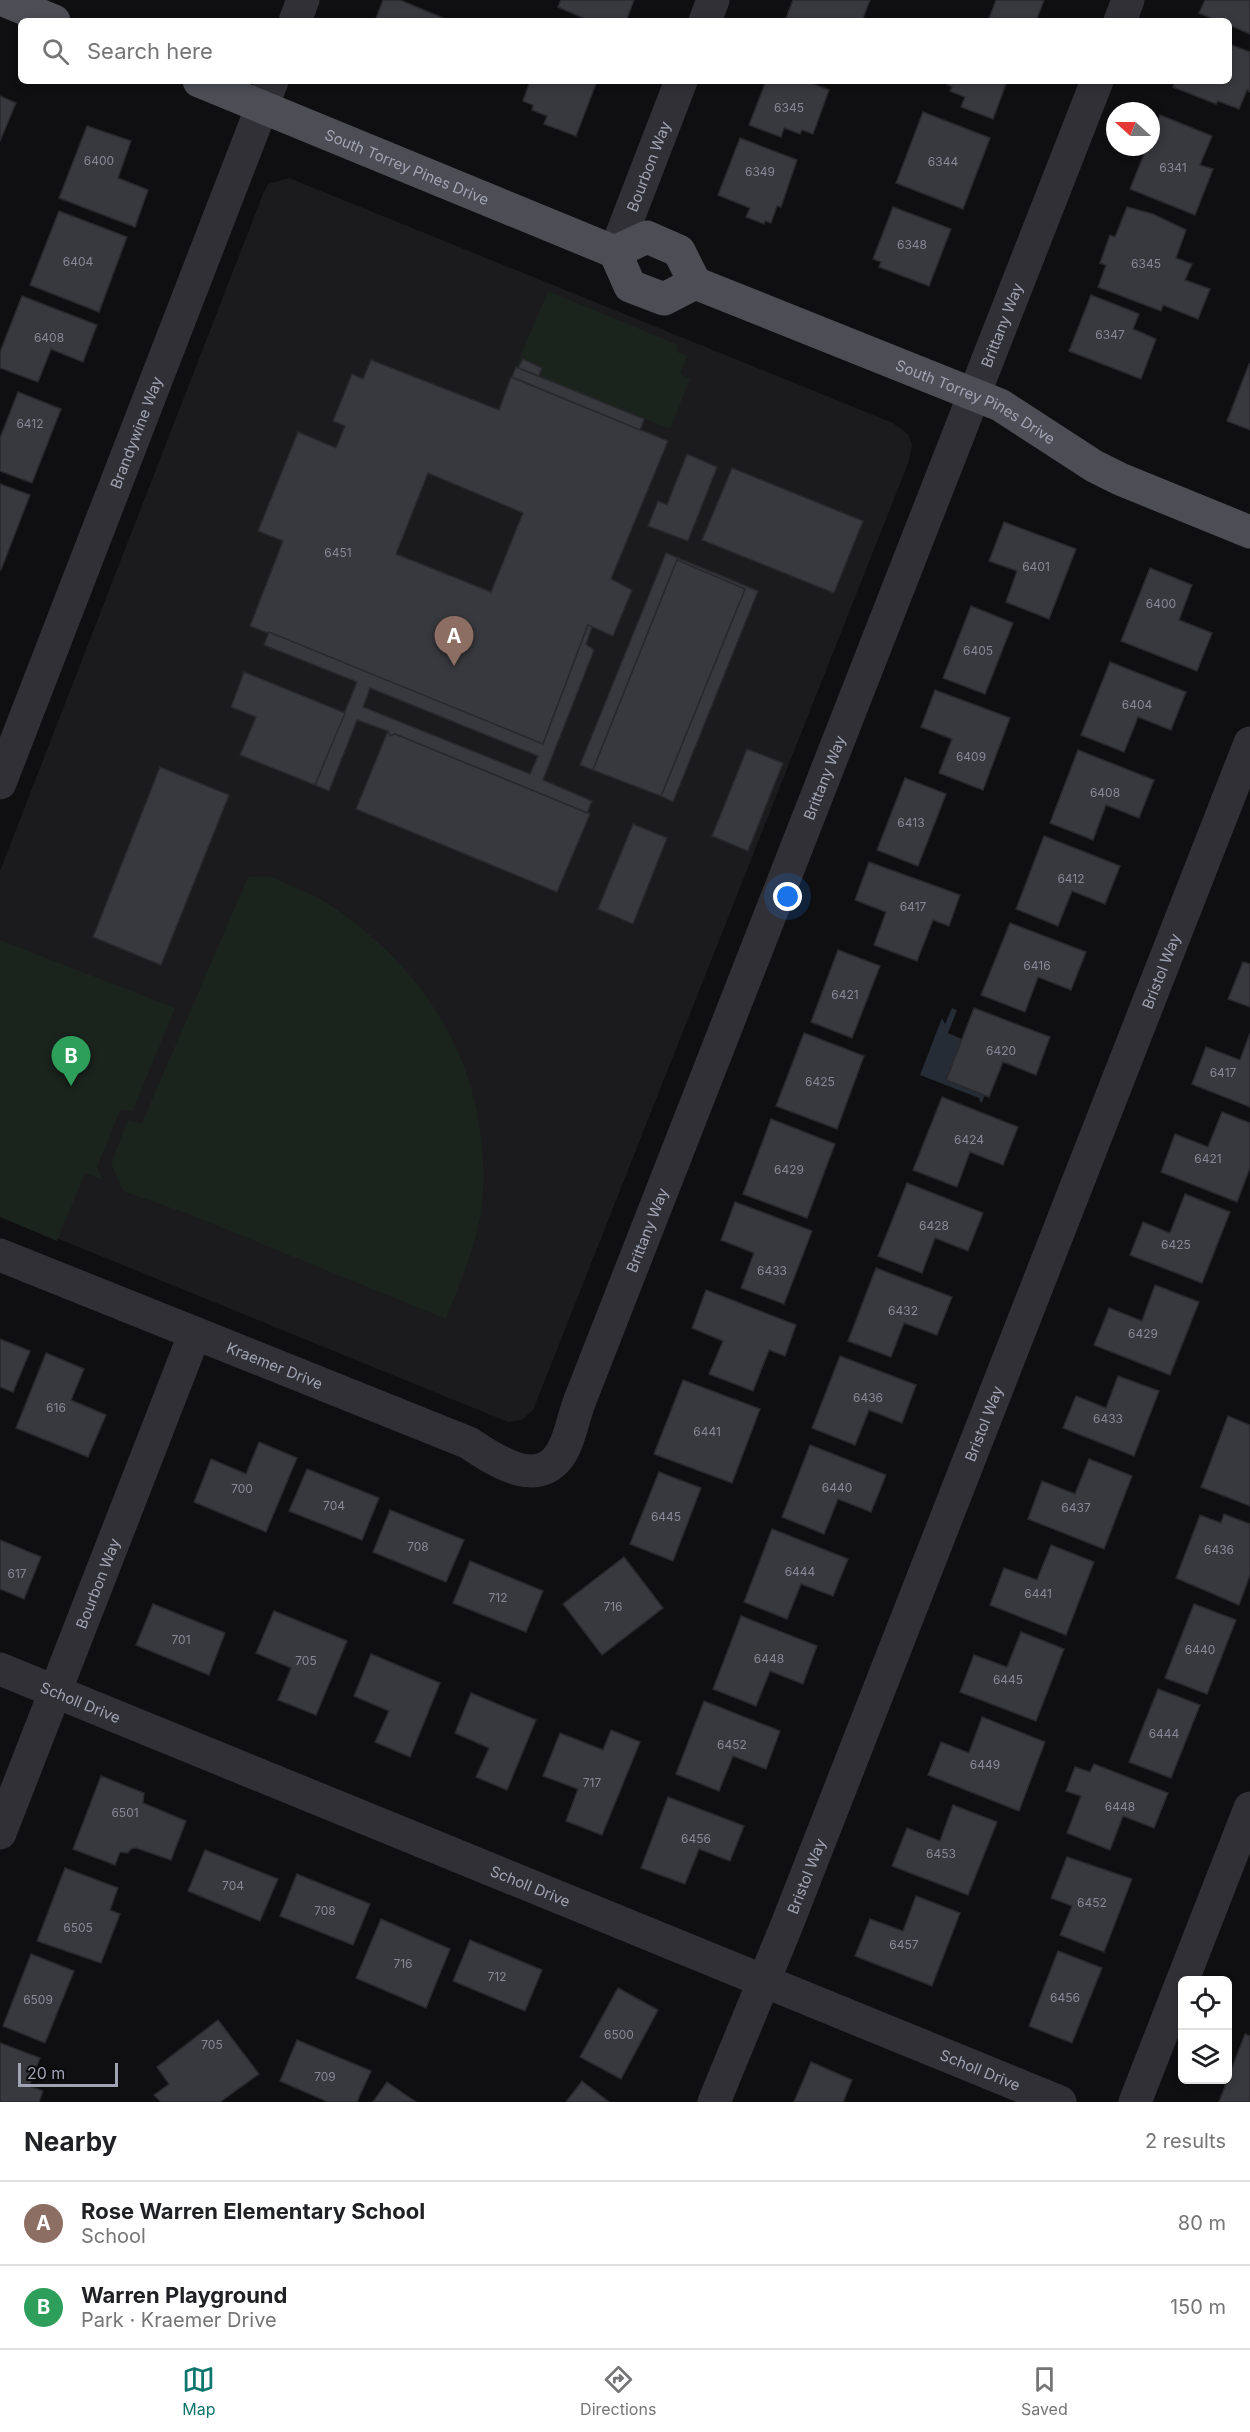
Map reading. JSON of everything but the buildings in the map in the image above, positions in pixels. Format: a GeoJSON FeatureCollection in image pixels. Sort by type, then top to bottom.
{"type":"FeatureCollection","features":[{"type":"Feature","properties":{"kind":"main road"},"geometry":{"type":"LineString","coordinates":[[3,0],[47,18]]}},
{"type":"Feature","properties":{"kind":"main road","name":"South Torrey Pines Drive"},"geometry":{"type":"LineString","coordinates":[[215,84],[267,94],[615,252]]}},
{"type":"Feature","properties":{"kind":"main road"},"geometry":{"type":"LineString","coordinates":[[647,237],[679,250],[695,283],[664,299],[630,286],[615,252],[647,237]]}},
{"type":"Feature","properties":{"kind":"main road","name":"South Torrey Pines Drive"},"geometry":{"type":"LineString","coordinates":[[695,283],[976,394],[1020,416],[1085,460],[1119,479],[1250,532]]}},
{"type":"Feature","properties":{"kind":"street"},"geometry":{"type":"LineString","coordinates":[[296,18],[303,0]]}},
{"type":"Feature","properties":{"kind":"street"},"geometry":{"type":"LineString","coordinates":[[706,18],[713,0]]}},
{"type":"Feature","properties":{"kind":"street"},"geometry":{"type":"LineString","coordinates":[[1121,18],[1128,0]]}},
{"type":"Feature","properties":{"kind":"street","name":"Bourbon Way"},"geometry":{"type":"LineString","coordinates":[[615,252],[680,84]]}},
{"type":"Feature","properties":{"kind":"street","name":"Brittany Way"},"geometry":{"type":"LineString","coordinates":[[546,1467],[556,1460],[565,1448],[589,1378],[976,394],[1095,84]]}},
{"type":"Feature","properties":{"kind":"street","name":"Brandywine Way"},"geometry":{"type":"LineString","coordinates":[[0,783],[267,94]]}},
{"type":"Feature","properties":{"kind":"street","name":"Bristol Way"},"geometry":{"type":"LineString","coordinates":[[714,2102],[765,1982],[1250,743]]}},
{"type":"Feature","properties":{"kind":"street","name":"Kraemer Drive"},"geometry":{"type":"LineString","coordinates":[[0,1255],[469,1443],[506,1467],[526,1471],[546,1467]]}},
{"type":"Feature","properties":{"kind":"street","name":"Bourbon Way"},"geometry":{"type":"LineString","coordinates":[[0,1833],[195,1333]]}},
{"type":"Feature","properties":{"kind":"street","name":"Scholl Drive"},"geometry":{"type":"LineString","coordinates":[[0,1669],[1060,2102]]}},
{"type":"Feature","properties":{"kind":"street"},"geometry":{"type":"LineString","coordinates":[[1135,2102],[1250,1808]]}},
{"type":"Feature","properties":{"kind":"shaded area"},"geometry":{"type":"Polygon","coordinates":[[[289,178],[893,423],[909,435],[912,445],[909,461],[533,1410],[522,1420],[508,1422],[0,1215],[0,871],[263,194],[268,184],[289,178]]]}},
{"type":"Feature","properties":{"kind":"shaded area"},"geometry":{"type":"Polygon","coordinates":[[[548,291],[678,345],[677,352],[687,356],[680,374],[690,379],[670,429],[516,367],[548,291]]]}},
{"type":"Feature","properties":{"kind":"shaded area"},"geometry":{"type":"Polygon","coordinates":[[[269,876],[327,903],[363,930],[395,959],[423,992],[446,1027],[463,1064],[476,1105],[482,1148],[483,1193],[474,1242],[446,1319],[191,1215],[123,1191],[111,1163],[128,1120],[142,1123],[248,877],[269,876]]]}},
{"type":"Feature","properties":{"kind":"shaded area"},"geometry":{"type":"Polygon","coordinates":[[[0,940],[175,1008],[133,1110],[120,1111],[97,1167],[103,1180],[85,1173],[57,1241],[0,1217],[0,940]]]}},
{"type":"Feature","properties":{"kind":"shaded area"},"geometry":{"type":"Polygon","coordinates":[[[952,1008],[957,1010],[948,1033],[962,1039],[946,1080],[985,1095],[981,1104],[979,1098],[920,1075],[942,1018],[945,1024],[952,1008]]]}},
{"type":"Feature","properties":{"kind":"place","name":"Rose Warren Elementary School"},"geometry":{"type":"Point","coordinates":[454,666]}},
{"type":"Feature","properties":{"kind":"place","name":"Warren Playground"},"geometry":{"type":"Point","coordinates":[71,1086]}}]}
